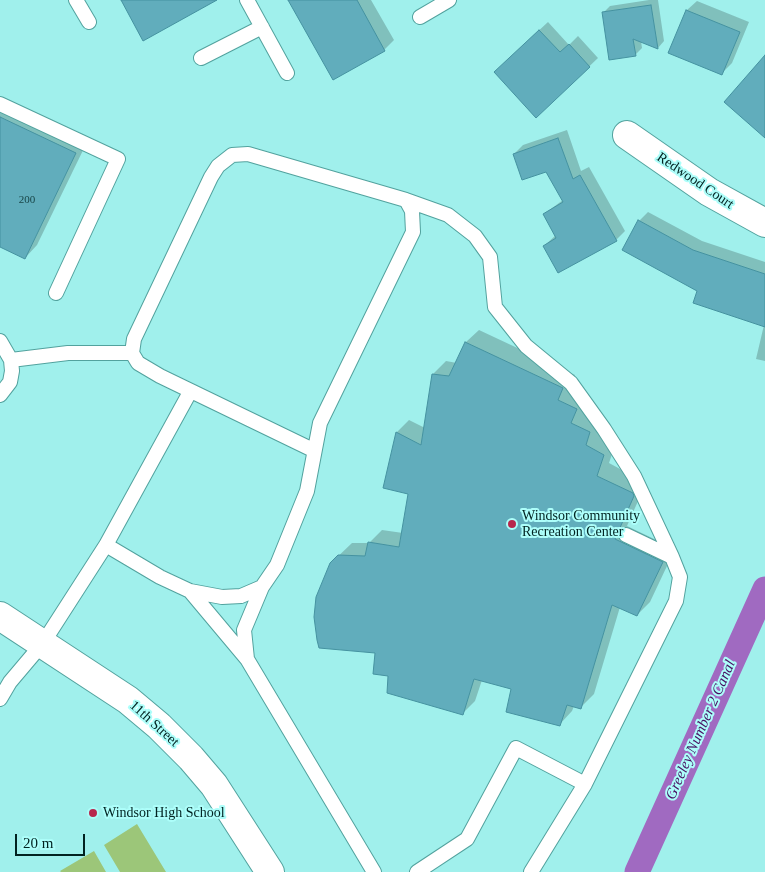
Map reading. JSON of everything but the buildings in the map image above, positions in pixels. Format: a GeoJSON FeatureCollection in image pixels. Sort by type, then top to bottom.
{"type":"FeatureCollection","features":[{"type":"Feature","properties":{"kind":"street","name":"Redwood Court"},"geometry":{"type":"LineString","coordinates":[[627,135],[709,192],[765,223]]}},
{"type":"Feature","properties":{"kind":"street","name":"11th Street"},"geometry":{"type":"LineString","coordinates":[[0,616],[128,700],[191,758],[214,785],[270,872]]}},
{"type":"Feature","properties":{"kind":"lane"},"geometry":{"type":"LineString","coordinates":[[76,0],[89,22]]}},
{"type":"Feature","properties":{"kind":"lane"},"geometry":{"type":"LineString","coordinates":[[247,0],[287,73]]}},
{"type":"Feature","properties":{"kind":"lane"},"geometry":{"type":"LineString","coordinates":[[420,17],[449,0]]}},
{"type":"Feature","properties":{"kind":"lane"},"geometry":{"type":"LineString","coordinates":[[201,58],[262,27]]}},
{"type":"Feature","properties":{"kind":"lane"},"geometry":{"type":"LineString","coordinates":[[0,104],[118,159],[56,292]]}},
{"type":"Feature","properties":{"kind":"lane"},"geometry":{"type":"LineString","coordinates":[[314,450],[190,392],[138,363],[132,353],[134,338],[212,177],[218,166],[232,155],[248,154],[406,200],[448,215],[475,236],[490,257],[495,307],[526,346],[571,383],[604,429],[634,476],[672,557],[680,577],[676,601],[585,784],[531,872]]}},
{"type":"Feature","properties":{"kind":"lane"},"geometry":{"type":"LineString","coordinates":[[247,659],[244,630],[262,587],[277,565],[307,491],[320,423],[413,232],[412,211],[406,200]]}},
{"type":"Feature","properties":{"kind":"lane"},"geometry":{"type":"LineString","coordinates":[[0,341],[12,360],[10,382],[0,395]]}},
{"type":"Feature","properties":{"kind":"lane"},"geometry":{"type":"LineString","coordinates":[[12,360],[68,353],[132,353]]}},
{"type":"Feature","properties":{"kind":"lane"},"geometry":{"type":"LineString","coordinates":[[0,699],[10,682],[43,643],[106,545],[190,392]]}},
{"type":"Feature","properties":{"kind":"lane"},"geometry":{"type":"LineString","coordinates":[[626,535],[672,557]]}},
{"type":"Feature","properties":{"kind":"lane"},"geometry":{"type":"LineString","coordinates":[[106,545],[160,577],[190,591],[222,597],[242,596],[262,587]]}},
{"type":"Feature","properties":{"kind":"lane"},"geometry":{"type":"LineString","coordinates":[[190,591],[247,659],[374,872]]}},
{"type":"Feature","properties":{"kind":"lane"},"geometry":{"type":"LineString","coordinates":[[417,872],[467,840],[516,748],[585,784]]}},
{"type":"Feature","properties":{"kind":"green space"},"geometry":{"type":"Polygon","coordinates":[[[137,824],[166,872],[120,872],[104,845],[137,824]]]}},
{"type":"Feature","properties":{"kind":"green space"},"geometry":{"type":"Polygon","coordinates":[[[94,851],[106,872],[60,871],[94,851]]]}},
{"type":"Feature","properties":{"kind":"waterway","name":"Greeley Number 2 Canal"},"geometry":{"type":"LineString","coordinates":[[637,872],[765,589]]}},
{"type":"Feature","properties":{"kind":"place","name":"Windsor Community Recreation Center"},"geometry":{"type":"Point","coordinates":[512,524]}},
{"type":"Feature","properties":{"kind":"place","name":"Windsor High School"},"geometry":{"type":"Point","coordinates":[93,813]}}]}
